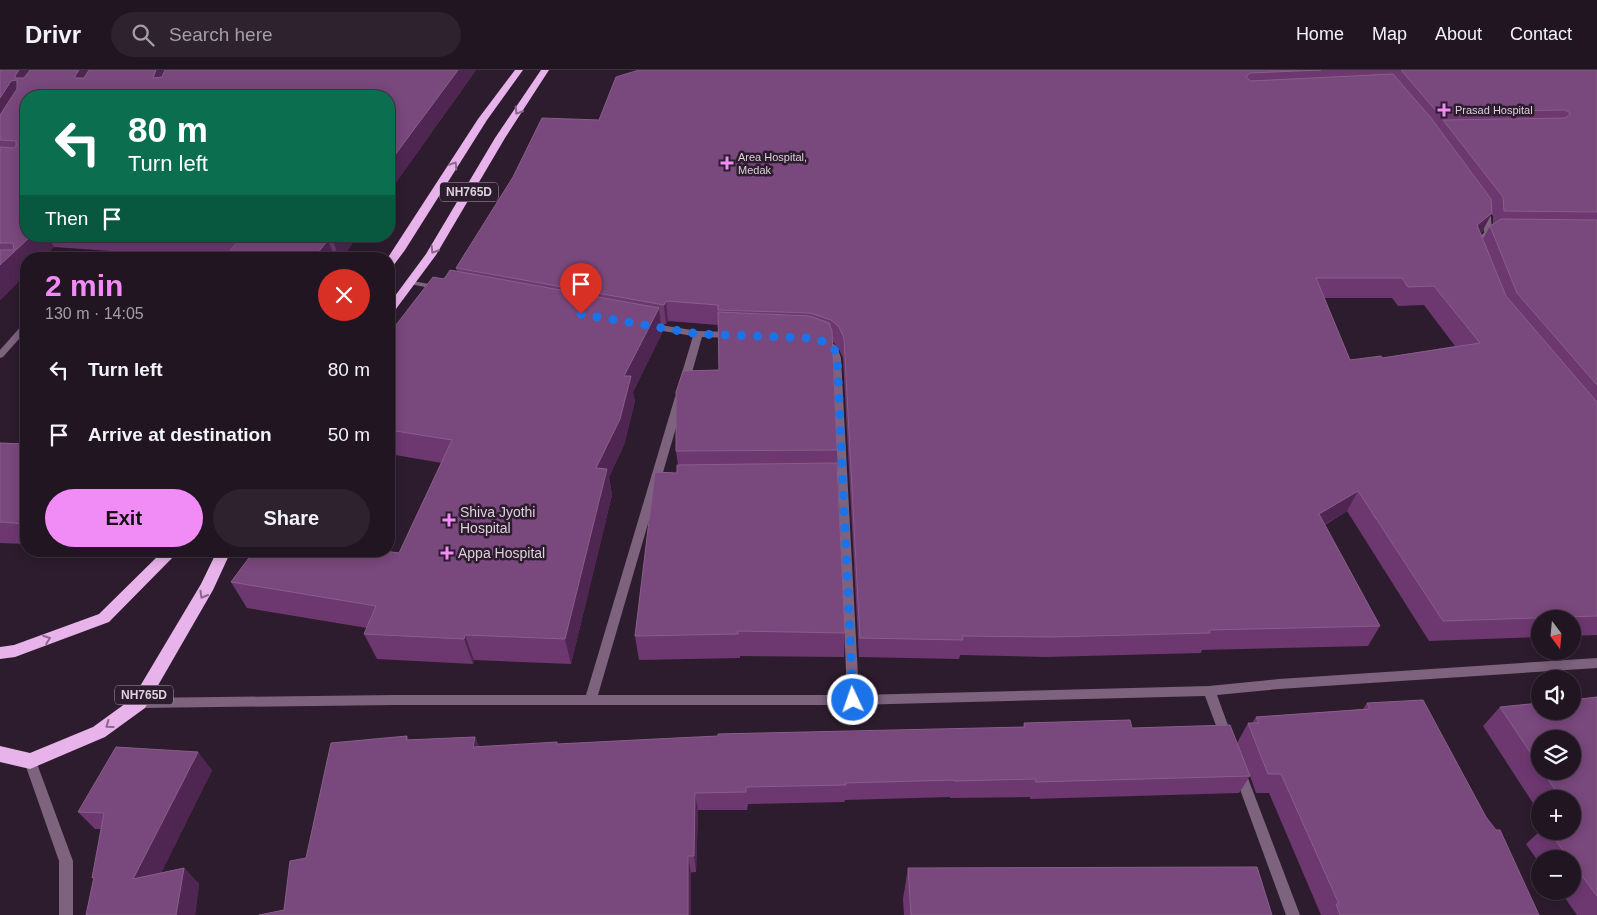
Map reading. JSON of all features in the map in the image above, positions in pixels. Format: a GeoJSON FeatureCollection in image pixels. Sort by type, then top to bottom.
{"type":"FeatureCollection","features":[{"type":"Feature","properties":{"kind":"highway","name":"NH765D"},"geometry":{"type":"LineString","coordinates":[[395,256],[518,70]]}},
{"type":"Feature","properties":{"kind":"highway","name":"NH765D"},"geometry":{"type":"LineString","coordinates":[[395,303],[431,255],[500,138],[544,70]]}},
{"type":"Feature","properties":{"kind":"highway"},"geometry":{"type":"LineString","coordinates":[[0,653],[15,651],[104,618],[166,557]]}},
{"type":"Feature","properties":{"kind":"highway","name":"NH765D"},"geometry":{"type":"LineString","coordinates":[[30,761],[99,732],[139,703],[208,586],[221,557]]}},
{"type":"Feature","properties":{"kind":"highway"},"geometry":{"type":"LineString","coordinates":[[0,754],[30,761]]}},
{"type":"Feature","properties":{"kind":"street"},"geometry":{"type":"LineString","coordinates":[[1476,202],[1487,217],[1488,234]]}},
{"type":"Feature","properties":{"kind":"street"},"geometry":{"type":"LineString","coordinates":[[1477,253],[1473,244],[1488,234],[1498,234]]}},
{"type":"Feature","properties":{"kind":"street"},"geometry":{"type":"LineString","coordinates":[[410,282],[448,289]]}},
{"type":"Feature","properties":{"kind":"street"},"geometry":{"type":"LineString","coordinates":[[638,324],[698,334],[745,335]]}},
{"type":"Feature","properties":{"kind":"street"},"geometry":{"type":"LineString","coordinates":[[0,354],[20,332]]}},
{"type":"Feature","properties":{"kind":"street"},"geometry":{"type":"LineString","coordinates":[[591,699],[659,485],[698,334]]}},
{"type":"Feature","properties":{"kind":"street"},"geometry":{"type":"LineString","coordinates":[[810,338],[822,341],[834,348],[837,358],[838,482],[853,700]]}},
{"type":"Feature","properties":{"kind":"street"},"geometry":{"type":"LineString","coordinates":[[139,703],[591,699],[853,700],[1209,691],[1279,684],[1597,663]]}},
{"type":"Feature","properties":{"kind":"street"},"geometry":{"type":"LineString","coordinates":[[1209,691],[1293,915]]}},
{"type":"Feature","properties":{"kind":"street"},"geometry":{"type":"LineString","coordinates":[[30,761],[66,861],[66,915]]}},
{"type":"Feature","properties":{"kind":"building"},"geometry":{"type":"Polygon","coordinates":[[[0,70],[19,70],[15,78],[24,78],[30,70],[79,70],[75,78],[84,78],[89,70],[156,70],[153,78],[162,77],[165,70],[458,70],[395,155],[395,90],[20,90],[20,242],[25,242],[0,265],[0,250],[14,250],[13,243],[0,243],[0,147],[14,148],[16,141],[0,140],[0,115],[17,89],[17,80],[11,81],[0,98],[0,70]]]}},
{"type":"Feature","properties":{"kind":"building"},"geometry":{"type":"Polygon","coordinates":[[[639,70],[1321,70],[1250,73],[1246,77],[1251,81],[1393,74],[1431,118],[1491,199],[1492,213],[1477,225],[1506,296],[1597,402],[1597,616],[1581,617],[1581,610],[1531,610],[1531,618],[1443,621],[1358,491],[1319,514],[1380,626],[1209,630],[1210,633],[1051,637],[962,636],[963,640],[860,638],[844,338],[839,327],[831,320],[810,313],[718,310],[718,305],[666,301],[664,305],[456,268],[513,177],[542,118],[599,120],[616,77],[639,70]],[[1316,278],[1350,360],[1381,356],[1382,358],[1480,343],[1434,286],[1408,287],[1402,278],[1316,278]]]}},
{"type":"Feature","properties":{"kind":"building"},"geometry":{"type":"Polygon","coordinates":[[[1401,70],[1597,70],[1597,212],[1504,211],[1503,197],[1443,120],[1565,118],[1570,114],[1569,112],[1565,110],[1437,112],[1401,70]]]}},
{"type":"Feature","properties":{"kind":"building"},"geometry":{"type":"Polygon","coordinates":[[[1501,219],[1597,220],[1597,385],[1517,293],[1490,226],[1501,219]]]}},
{"type":"Feature","properties":{"kind":"building"},"geometry":{"type":"Polygon","coordinates":[[[237,242],[326,242],[319,252],[229,252],[237,242]]]}},
{"type":"Feature","properties":{"kind":"building"},"geometry":{"type":"Polygon","coordinates":[[[450,270],[659,308],[624,376],[631,376],[620,419],[596,468],[607,469],[565,639],[465,635],[464,639],[364,634],[376,606],[231,582],[250,557],[395,557],[395,552],[399,553],[452,440],[395,431],[395,326],[433,277],[444,279],[450,270]]]}},
{"type":"Feature","properties":{"kind":"building"},"geometry":{"type":"Polygon","coordinates":[[[718,312],[810,316],[829,323],[832,331],[837,450],[676,451],[676,392],[683,371],[719,370],[718,312]]]}},
{"type":"Feature","properties":{"kind":"building"},"geometry":{"type":"Polygon","coordinates":[[[0,443],[20,444],[20,524],[0,522],[0,443]]]}},
{"type":"Feature","properties":{"kind":"building"},"geometry":{"type":"Polygon","coordinates":[[[837,463],[845,633],[738,631],[738,634],[635,636],[655,472],[677,473],[677,465],[837,463]]]}},
{"type":"Feature","properties":{"kind":"building"},"geometry":{"type":"Polygon","coordinates":[[[1597,697],[1597,896],[1581,875],[1581,850],[1563,850],[1555,840],[1581,840],[1581,790],[1555,790],[1549,780],[1581,780],[1581,730],[1531,730],[1531,754],[1500,707],[1531,704],[1531,720],[1581,720],[1581,699],[1597,697]]]}},
{"type":"Feature","properties":{"kind":"building"},"geometry":{"type":"Polygon","coordinates":[[[1423,700],[1486,817],[1496,830],[1500,830],[1539,915],[1340,915],[1336,904],[1339,904],[1281,774],[1268,774],[1248,723],[1259,723],[1256,717],[1370,709],[1367,703],[1423,700]]]}},
{"type":"Feature","properties":{"kind":"building"},"geometry":{"type":"Polygon","coordinates":[[[1130,720],[1132,728],[1230,725],[1250,776],[1036,782],[1035,779],[845,783],[846,785],[746,787],[746,792],[695,793],[694,856],[688,856],[688,915],[259,915],[284,910],[290,861],[306,858],[331,743],[407,736],[406,740],[475,737],[473,747],[718,736],[718,734],[1025,727],[1024,723],[1130,720]]]}},
{"type":"Feature","properties":{"kind":"building"},"geometry":{"type":"Polygon","coordinates":[[[116,747],[198,752],[133,879],[184,868],[176,915],[86,915],[104,813],[78,812],[116,747]]]}},
{"type":"Feature","properties":{"kind":"building"},"geometry":{"type":"Polygon","coordinates":[[[1257,867],[1272,915],[911,915],[908,868],[1257,867]]]}},
{"type":"Feature","properties":{"kind":"place","name":"Prasad Hospital"},"geometry":{"type":"Point","coordinates":[1444,110]}},
{"type":"Feature","properties":{"kind":"place","name":"Area Hospital, Medak"},"geometry":{"type":"Point","coordinates":[727,163]}},
{"type":"Feature","properties":{"kind":"place","name":"Shiva Jyothi Hospital"},"geometry":{"type":"Point","coordinates":[449,520]}},
{"type":"Feature","properties":{"kind":"place","name":"Appa Hospital"},"geometry":{"type":"Point","coordinates":[447,553]}},
{"type":"Feature","properties":{"kind":"route"},"geometry":{"type":"LineString","coordinates":[[581,314],[698,334],[810,338],[822,341],[834,348],[837,358],[853,700]]}}]}
